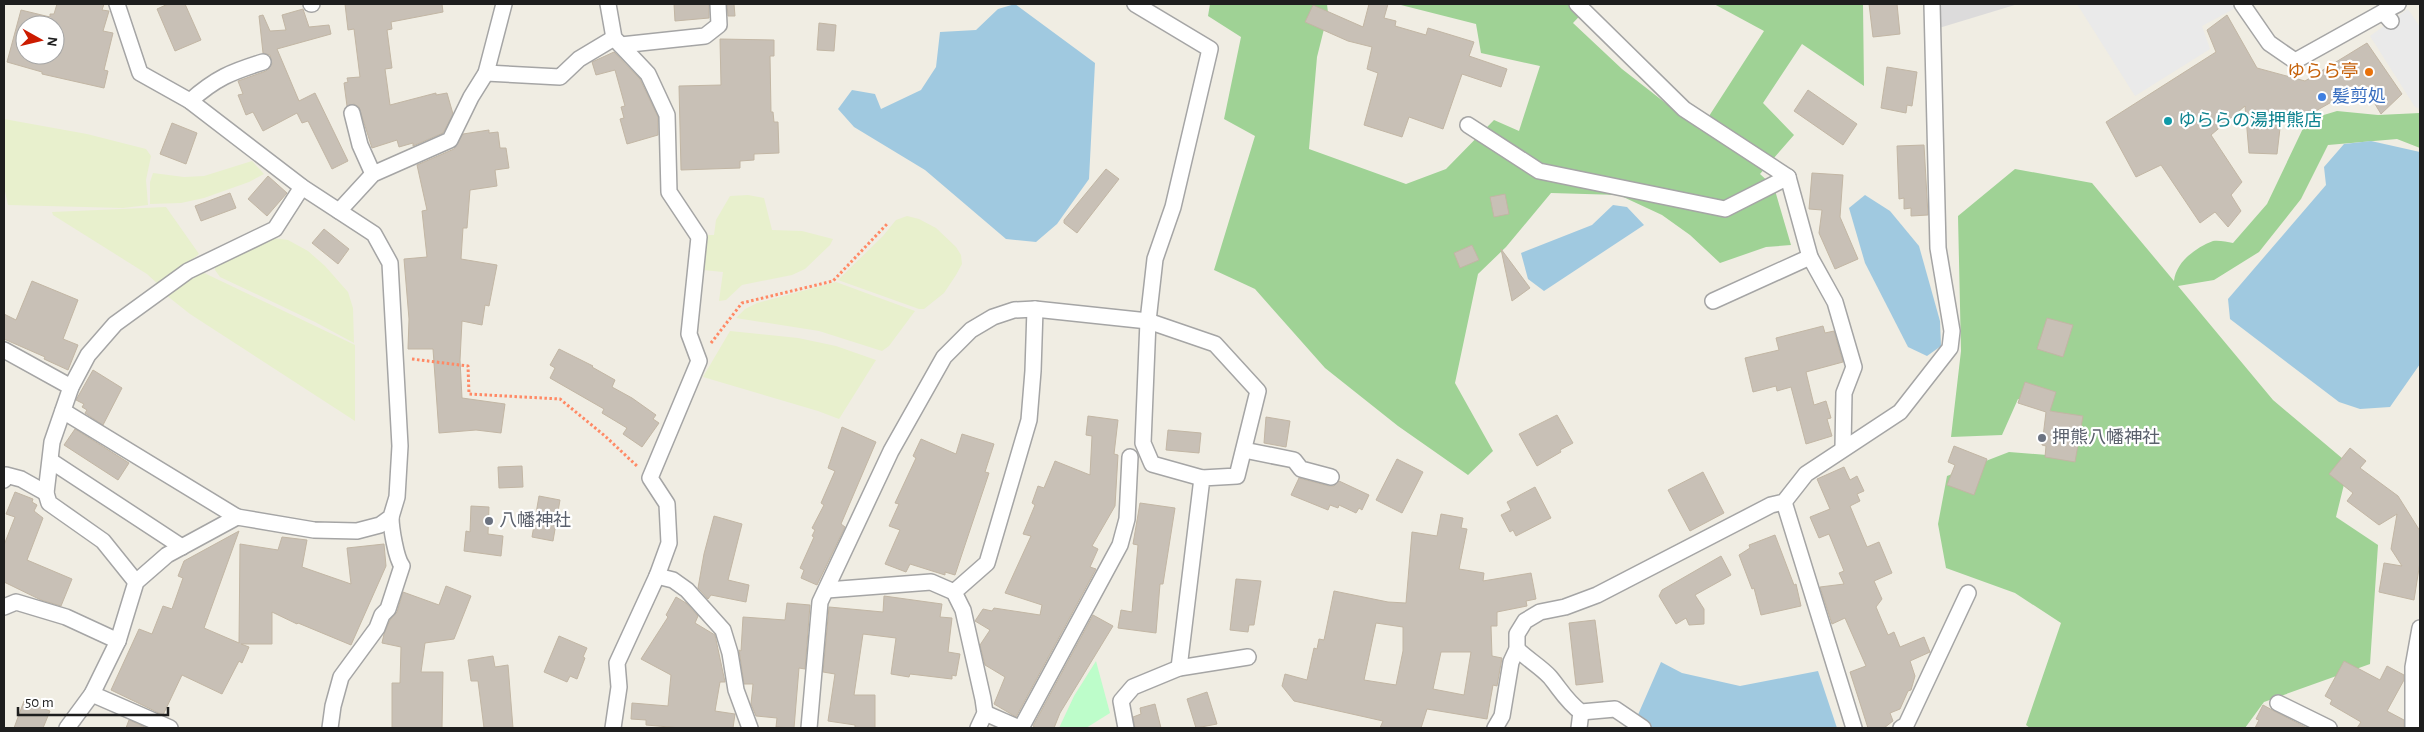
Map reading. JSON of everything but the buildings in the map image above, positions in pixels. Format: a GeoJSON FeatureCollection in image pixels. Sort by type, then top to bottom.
{"type":"FeatureCollection","features":[{"type":"Feature","properties":{"kind":"street"},"geometry":{"type":"LineString","coordinates":[[117,4],[140,73],[190,102],[302,187],[374,234],[390,263],[400,446],[396,497],[391,517],[392,532],[396,540],[397,559],[402,566],[388,608],[377,628],[341,677],[333,706],[330,728]]}},
{"type":"Feature","properties":{"kind":"street"},"geometry":{"type":"LineString","coordinates":[[339,211],[373,174],[450,140],[471,97],[486,73],[504,4]]}},
{"type":"Feature","properties":{"kind":"street"},"geometry":{"type":"LineString","coordinates":[[608,4],[617,41],[648,74],[667,114],[669,192],[699,237],[689,334],[699,361],[650,478],[667,504],[669,543],[657,576],[617,663],[619,687],[613,728]]}},
{"type":"Feature","properties":{"kind":"street"},"geometry":{"type":"LineString","coordinates":[[486,73],[560,77],[579,59],[617,41],[705,36],[718,24],[718,4]]}},
{"type":"Feature","properties":{"kind":"street"},"geometry":{"type":"LineString","coordinates":[[1577,4],[1684,109],[1788,177],[1810,257],[1835,302],[1854,367],[1844,393],[1843,448]]}},
{"type":"Feature","properties":{"kind":"street"},"geometry":{"type":"LineString","coordinates":[[1495,728],[1502,716],[1511,662],[1517,649],[1517,634],[1525,621],[1540,612],[1565,607],[1597,595],[1771,506],[1784,502],[1806,474],[1900,412],[1950,348],[1952,331],[1938,248],[1932,4]]}},
{"type":"Feature","properties":{"kind":"street"},"geometry":{"type":"LineString","coordinates":[[2242,4],[2269,43],[2295,61],[2387,17],[2398,4]]}},
{"type":"Feature","properties":{"kind":"street"},"geometry":{"type":"LineString","coordinates":[[810,728],[820,602],[891,451],[944,357],[971,330],[993,317],[1014,310],[1035,309],[1148,321],[1216,344],[1258,391],[1237,476],[1202,478],[1152,464],[1143,443],[1148,321],[1155,259],[1173,207],[1210,48],[1141,5]]}},
{"type":"Feature","properties":{"kind":"street"},"geometry":{"type":"LineString","coordinates":[[190,102],[210,83],[230,72],[263,62]]}},
{"type":"Feature","properties":{"kind":"street"},"geometry":{"type":"LineString","coordinates":[[352,113],[360,145],[373,174]]}},
{"type":"Feature","properties":{"kind":"street"},"geometry":{"type":"LineString","coordinates":[[1468,125],[1539,171],[1725,209],[1788,177]]}},
{"type":"Feature","properties":{"kind":"street"},"geometry":{"type":"LineString","coordinates":[[136,582],[103,541],[49,503],[46,493],[52,442],[71,388],[88,355],[115,324],[188,271],[275,229],[302,187]]}},
{"type":"Feature","properties":{"kind":"street"},"geometry":{"type":"LineString","coordinates":[[1713,301],[1810,257]]}},
{"type":"Feature","properties":{"kind":"street"},"geometry":{"type":"LineString","coordinates":[[954,592],[988,563],[1026,429],[1033,371],[1035,309]]}},
{"type":"Feature","properties":{"kind":"street"},"geometry":{"type":"LineString","coordinates":[[4,350],[71,388]]}},
{"type":"Feature","properties":{"kind":"street"},"geometry":{"type":"LineString","coordinates":[[63,411],[237,516],[314,530],[357,531],[380,525],[391,517]]}},
{"type":"Feature","properties":{"kind":"street"},"geometry":{"type":"LineString","coordinates":[[1244,450],[1294,460],[1300,469],[1331,477]]}},
{"type":"Feature","properties":{"kind":"street"},"geometry":{"type":"LineString","coordinates":[[985,713],[1020,728],[1120,545],[1127,519],[1130,457]]}},
{"type":"Feature","properties":{"kind":"street"},"geometry":{"type":"LineString","coordinates":[[51,461],[182,548]]}},
{"type":"Feature","properties":{"kind":"street"},"geometry":{"type":"LineString","coordinates":[[4,480],[6,475],[21,479],[46,493]]}},
{"type":"Feature","properties":{"kind":"street"},"geometry":{"type":"LineString","coordinates":[[1179,668],[1202,478]]}},
{"type":"Feature","properties":{"kind":"street"},"geometry":{"type":"LineString","coordinates":[[1784,502],[1854,728]]}},
{"type":"Feature","properties":{"kind":"street"},"geometry":{"type":"LineString","coordinates":[[67,728],[92,694],[118,640],[136,582],[166,554],[182,548],[237,516]]}},
{"type":"Feature","properties":{"kind":"street"},"geometry":{"type":"LineString","coordinates":[[657,576],[673,580],[687,590],[723,630],[730,653],[736,690],[750,728]]}},
{"type":"Feature","properties":{"kind":"street"},"geometry":{"type":"LineString","coordinates":[[827,590],[931,582],[954,592],[963,610],[985,713],[978,728]]}},
{"type":"Feature","properties":{"kind":"street"},"geometry":{"type":"LineString","coordinates":[[1901,728],[1906,726],[1968,593]]}},
{"type":"Feature","properties":{"kind":"street"},"geometry":{"type":"LineString","coordinates":[[4,608],[16,602],[66,617],[118,640]]}},
{"type":"Feature","properties":{"kind":"street"},"geometry":{"type":"LineString","coordinates":[[2413,728],[2414,667],[2420,628]]}},
{"type":"Feature","properties":{"kind":"street"},"geometry":{"type":"LineString","coordinates":[[1517,649],[1530,662],[1548,675],[1568,703],[1581,712],[1615,709],[1644,728]]}},
{"type":"Feature","properties":{"kind":"street"},"geometry":{"type":"LineString","coordinates":[[1126,728],[1121,702],[1133,687],[1179,668],[1248,657]]}},
{"type":"Feature","properties":{"kind":"street"},"geometry":{"type":"LineString","coordinates":[[92,694],[170,728]]}},
{"type":"Feature","properties":{"kind":"street"},"geometry":{"type":"LineString","coordinates":[[2278,703],[2329,728]]}},
{"type":"Feature","properties":{"kind":"street"},"geometry":{"type":"LineString","coordinates":[[1579,728],[1581,712]]}},
{"type":"Feature","properties":{"kind":"path"},"geometry":{"type":"LineString","coordinates":[[699,361],[742,303],[833,281],[888,223]]}},
{"type":"Feature","properties":{"kind":"path"},"geometry":{"type":"LineString","coordinates":[[396,357],[468,366],[469,394],[560,399],[605,436],[650,478]]}},
{"type":"Feature","properties":{"kind":"shaded area"},"geometry":{"type":"Polygon","coordinates":[[[1942,4],[2018,4],[1939,28],[1939,9],[1942,4]]]}},
{"type":"Feature","properties":{"kind":"shaded area"},"geometry":{"type":"Polygon","coordinates":[[[2077,4],[2243,4],[2202,26],[2210,49],[2135,96],[2077,4]]]}},
{"type":"Feature","properties":{"kind":"shaded area"},"geometry":{"type":"Polygon","coordinates":[[[2408,9],[2420,27],[2420,109],[2415,107],[2370,36],[2408,9]]]}},
{"type":"Feature","properties":{"kind":"green space"},"geometry":{"type":"Polygon","coordinates":[[[1210,4],[1327,4],[1328,13],[1317,57],[1309,149],[1406,184],[1446,169],[1494,120],[1519,131],[1540,66],[1481,53],[1476,24],[1397,4],[1591,4],[1573,23],[1622,69],[1700,130],[1764,31],[1714,4],[1863,4],[1864,86],[1802,44],[1763,103],[1794,135],[1760,174],[1774,187],[1791,245],[1766,247],[1720,263],[1690,235],[1662,215],[1619,195],[1551,193],[1506,247],[1478,274],[1455,383],[1493,451],[1468,475],[1398,426],[1325,368],[1255,289],[1214,270],[1255,136],[1224,119],[1241,37],[1208,16],[1210,4]]]}},
{"type":"Feature","properties":{"kind":"green space"},"geometry":{"type":"Polygon","coordinates":[[[2337,111],[2378,115],[2420,113],[2420,148],[2397,139],[2328,145],[2301,199],[2259,252],[2214,280],[2178,286],[2273,400],[2349,464],[2336,517],[2378,545],[2370,664],[2264,702],[2245,728],[2030,728],[2026,725],[2061,623],[2015,593],[1946,568],[1938,524],[1947,476],[2009,452],[2059,456],[2070,418],[2018,399],[2002,435],[1951,437],[1961,351],[1958,216],[2015,169],[2092,183],[2174,281],[2178,268],[2187,256],[2193,252],[2213,241],[2233,243],[2267,204],[2307,120],[2337,111]]]}},
{"type":"Feature","properties":{"kind":"green space"},"geometry":{"type":"Polygon","coordinates":[[[4,119],[87,134],[146,149],[151,156],[146,180],[148,205],[123,208],[8,205],[4,187],[4,119]]]}},
{"type":"Feature","properties":{"kind":"green space"},"geometry":{"type":"Polygon","coordinates":[[[252,161],[264,174],[249,182],[204,198],[181,203],[150,204],[150,182],[153,173],[184,177],[204,176],[252,161]]]}},
{"type":"Feature","properties":{"kind":"green space"},"geometry":{"type":"Polygon","coordinates":[[[748,195],[764,198],[772,230],[802,231],[833,239],[830,245],[805,269],[792,275],[742,285],[726,300],[719,301],[723,272],[703,270],[702,268],[707,235],[714,235],[716,220],[730,196],[748,195]]]}},
{"type":"Feature","properties":{"kind":"green space"},"geometry":{"type":"Polygon","coordinates":[[[166,207],[199,254],[159,285],[147,274],[53,215],[52,212],[166,207]]]}},
{"type":"Feature","properties":{"kind":"green space"},"geometry":{"type":"Polygon","coordinates":[[[907,216],[919,219],[936,228],[956,247],[961,255],[962,264],[944,293],[924,309],[919,309],[838,280],[883,236],[896,220],[907,216]]]}},
{"type":"Feature","properties":{"kind":"green space"},"geometry":{"type":"Polygon","coordinates":[[[273,238],[288,240],[308,251],[325,266],[348,292],[353,308],[354,343],[315,322],[220,277],[215,270],[215,262],[273,238]]]}},
{"type":"Feature","properties":{"kind":"green space"},"geometry":{"type":"Polygon","coordinates":[[[198,270],[355,345],[355,421],[190,314],[166,295],[198,270]]]}},
{"type":"Feature","properties":{"kind":"green space"},"geometry":{"type":"Polygon","coordinates":[[[836,282],[915,311],[889,346],[882,351],[819,331],[736,318],[745,309],[757,303],[836,282]]]}},
{"type":"Feature","properties":{"kind":"green space"},"geometry":{"type":"Polygon","coordinates":[[[730,331],[798,338],[836,346],[876,360],[839,419],[703,377],[730,331]]]}},
{"type":"Feature","properties":{"kind":"green space"},"geometry":{"type":"Polygon","coordinates":[[[1096,661],[1110,713],[1086,728],[1059,728],[1074,696],[1096,661]]]}},
{"type":"Feature","properties":{"kind":"water"},"geometry":{"type":"Polygon","coordinates":[[[1015,4],[1095,63],[1089,179],[1057,224],[1036,242],[1006,239],[925,170],[854,127],[838,109],[852,90],[875,94],[881,109],[921,90],[936,67],[940,32],[976,30],[998,9],[1015,4]]]}},
{"type":"Feature","properties":{"kind":"water"},"geometry":{"type":"Polygon","coordinates":[[[2371,141],[2420,152],[2420,364],[2390,407],[2360,409],[2339,402],[2230,319],[2228,299],[2326,185],[2324,167],[2344,144],[2371,141]]]}},
{"type":"Feature","properties":{"kind":"water"},"geometry":{"type":"Polygon","coordinates":[[[1865,195],[1890,211],[1919,246],[1940,321],[1941,346],[1927,356],[1908,347],[1865,263],[1849,208],[1865,195]]]}},
{"type":"Feature","properties":{"kind":"water"},"geometry":{"type":"Polygon","coordinates":[[[1613,205],[1627,207],[1644,225],[1544,291],[1528,279],[1521,253],[1592,225],[1613,205]]]}},
{"type":"Feature","properties":{"kind":"water"},"geometry":{"type":"Polygon","coordinates":[[[1661,662],[1682,673],[1740,686],[1818,671],[1837,728],[1648,728],[1637,717],[1661,662]]]}},
{"type":"Feature","properties":{"kind":"place","name":"ゆらら亭"},"geometry":{"type":"Point","coordinates":[2369,72]}},
{"type":"Feature","properties":{"kind":"place","name":"髪剪処"},"geometry":{"type":"Point","coordinates":[2322,97]}},
{"type":"Feature","properties":{"kind":"place","name":"ゆららの湯押熊店"},"geometry":{"type":"Point","coordinates":[2168,121]}},
{"type":"Feature","properties":{"kind":"place","name":"押熊八幡神社"},"geometry":{"type":"Point","coordinates":[2042,438]}},
{"type":"Feature","properties":{"kind":"place","name":"八幡神社"},"geometry":{"type":"Point","coordinates":[489,521]}}]}
